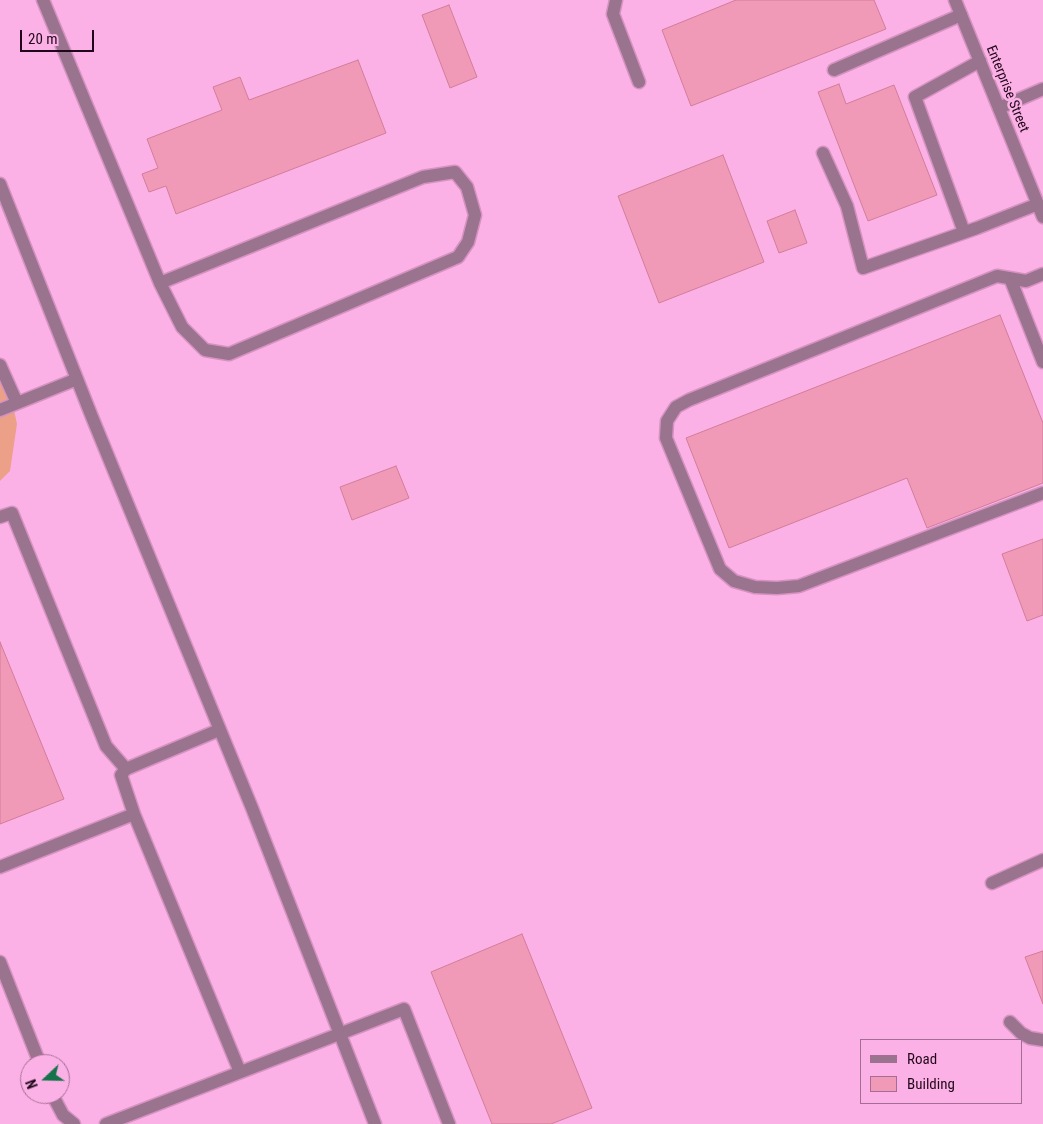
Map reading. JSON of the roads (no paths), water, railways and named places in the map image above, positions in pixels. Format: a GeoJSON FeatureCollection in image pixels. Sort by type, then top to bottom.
{"type":"FeatureCollection","features":[{"type":"Feature","properties":{"kind":"street"},"geometry":{"type":"LineString","coordinates":[[43,0],[160,284],[182,327],[205,350],[228,354],[458,257],[468,242],[475,215],[467,187],[455,172],[423,176],[160,284]]}},
{"type":"Feature","properties":{"kind":"street"},"geometry":{"type":"LineString","coordinates":[[616,0],[612,14],[639,82]]}},
{"type":"Feature","properties":{"kind":"street","name":"Enterprise Street"},"geometry":{"type":"LineString","coordinates":[[955,0],[1043,217]]}},
{"type":"Feature","properties":{"kind":"street"},"geometry":{"type":"LineString","coordinates":[[834,70],[961,15]]}},
{"type":"Feature","properties":{"kind":"street"},"geometry":{"type":"LineString","coordinates":[[964,232],[916,97],[980,61]]}},
{"type":"Feature","properties":{"kind":"street"},"geometry":{"type":"LineString","coordinates":[[999,108],[1043,89]]}},
{"type":"Feature","properties":{"kind":"street"},"geometry":{"type":"LineString","coordinates":[[823,153],[848,206],[863,268],[1038,204]]}},
{"type":"Feature","properties":{"kind":"street"},"geometry":{"type":"LineString","coordinates":[[0,184],[77,379],[252,808],[374,1124]]}},
{"type":"Feature","properties":{"kind":"street"},"geometry":{"type":"LineString","coordinates":[[1043,274],[1026,281],[997,276],[689,400],[676,407],[667,421],[666,438],[720,569],[734,581],[755,587],[799,586],[1043,493]]}},
{"type":"Feature","properties":{"kind":"street"},"geometry":{"type":"LineString","coordinates":[[1010,278],[1043,362]]}},
{"type":"Feature","properties":{"kind":"street"},"geometry":{"type":"LineString","coordinates":[[0,365],[17,403]]}},
{"type":"Feature","properties":{"kind":"street"},"geometry":{"type":"LineString","coordinates":[[0,410],[77,379]]}},
{"type":"Feature","properties":{"kind":"street"},"geometry":{"type":"LineString","coordinates":[[0,517],[12,513],[106,746],[126,769]]}},
{"type":"Feature","properties":{"kind":"street"},"geometry":{"type":"LineString","coordinates":[[219,730],[126,769],[121,775],[134,814],[240,1072]]}},
{"type":"Feature","properties":{"kind":"street"},"geometry":{"type":"LineString","coordinates":[[0,867],[134,814]]}},
{"type":"Feature","properties":{"kind":"street"},"geometry":{"type":"LineString","coordinates":[[992,883],[1043,860]]}},
{"type":"Feature","properties":{"kind":"street"},"geometry":{"type":"LineString","coordinates":[[0,962],[36,1054]]}},
{"type":"Feature","properties":{"kind":"street"},"geometry":{"type":"LineString","coordinates":[[106,1124],[404,1009],[449,1124]]}},
{"type":"Feature","properties":{"kind":"street"},"geometry":{"type":"LineString","coordinates":[[1010,1022],[1030,1038],[1043,1040]]}},
{"type":"Feature","properties":{"kind":"street"},"geometry":{"type":"LineString","coordinates":[[57,1104],[63,1115],[74,1124]]}}]}
